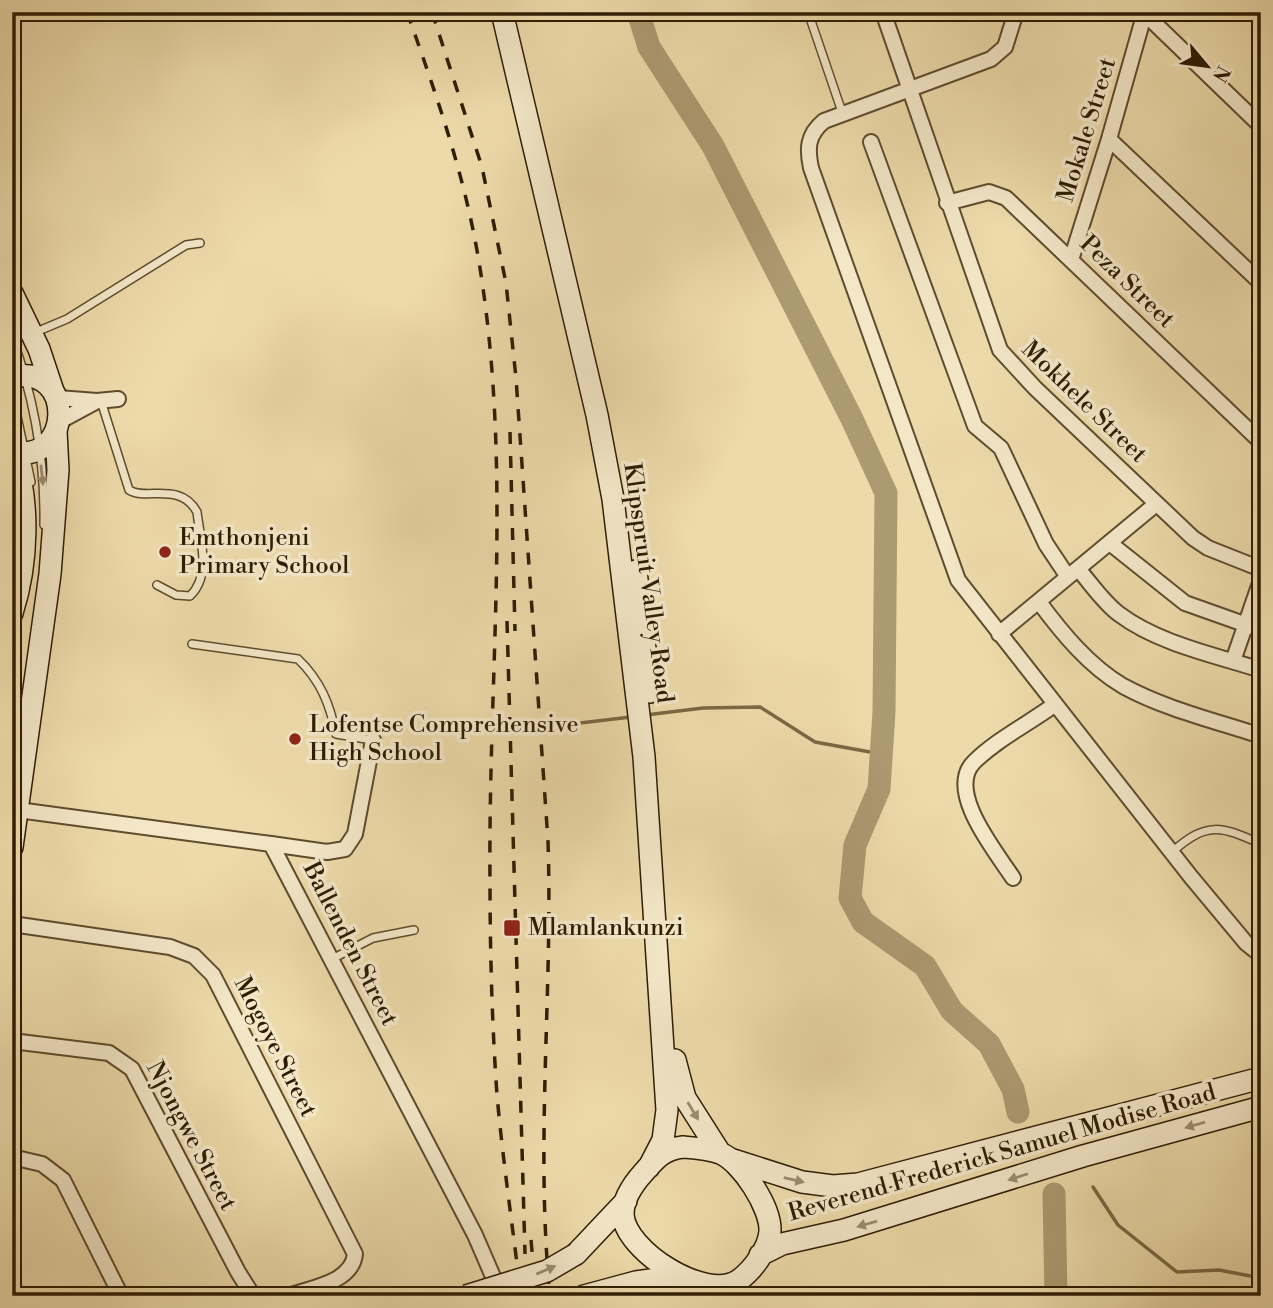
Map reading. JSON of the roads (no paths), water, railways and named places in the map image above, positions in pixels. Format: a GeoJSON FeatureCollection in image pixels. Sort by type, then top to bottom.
{"type":"FeatureCollection","features":[{"type":"Feature","properties":{"kind":"main road","name":"Klipspruit Valley Road"},"geometry":{"type":"LineString","coordinates":[[502,12],[597,415],[642,678]]}},
{"type":"Feature","properties":{"kind":"main road","name":"Klipspruit Valley Road"},"geometry":{"type":"LineString","coordinates":[[515,12],[615,434],[633,542],[675,1064],[685,1098],[725,1156]]}},
{"type":"Feature","properties":{"kind":"main road"},"geometry":{"type":"LineString","coordinates":[[12,293],[22,336],[56,395],[58,426],[58,470],[50,574],[12,848]]}},
{"type":"Feature","properties":{"kind":"main road"},"geometry":{"type":"LineString","coordinates":[[19,377],[42,381],[56,395]]}},
{"type":"Feature","properties":{"kind":"main road"},"geometry":{"type":"LineString","coordinates":[[12,613],[20,585],[24,521],[23,450],[58,426]]}},
{"type":"Feature","properties":{"kind":"main road"},"geometry":{"type":"LineString","coordinates":[[12,501],[24,521]]}},
{"type":"Feature","properties":{"kind":"main road","name":"Klipspruit Valley Road"},"geometry":{"type":"LineString","coordinates":[[649,1167],[663,1140],[667,1110],[650,757]]}},
{"type":"Feature","properties":{"kind":"main road","name":"Reverend Frederick Samuel Modise Road"},"geometry":{"type":"LineString","coordinates":[[725,1156],[786,1178],[833,1186],[858,1184],[920,1170],[1261,1078]]}},
{"type":"Feature","properties":{"kind":"main road","name":"Reverend Frederick Samuel Modise Road"},"geometry":{"type":"LineString","coordinates":[[760,1255],[782,1244],[932,1205],[1083,1156],[1261,1107]]}},
{"type":"Feature","properties":{"kind":"main road"},"geometry":{"type":"LineString","coordinates":[[466,1296],[547,1271],[576,1254],[626,1201],[636,1181],[661,1154],[675,1148],[725,1156],[750,1181],[769,1224],[769,1238],[736,1289],[689,1284],[663,1276],[594,1293]]}},
{"type":"Feature","properties":{"kind":"main road"},"geometry":{"type":"LineString","coordinates":[[626,1201],[624,1221],[634,1240],[689,1284]]}},
{"type":"Feature","properties":{"kind":"street","name":"Mokhele Street"},"geometry":{"type":"LineString","coordinates":[[883,12],[1000,350],[1156,504],[1203,545],[1261,569]]}},
{"type":"Feature","properties":{"kind":"street"},"geometry":{"type":"LineString","coordinates":[[1016,12],[1007,44],[997,55],[824,121],[813,132],[807,152],[811,168],[954,571],[1054,705],[1246,943],[1261,955]]}},
{"type":"Feature","properties":{"kind":"street"},"geometry":{"type":"LineString","coordinates":[[1144,13],[1261,126]]}},
{"type":"Feature","properties":{"kind":"street","name":"Mokale Street"},"geometry":{"type":"LineString","coordinates":[[1071,260],[1109,139],[1144,13]]}},
{"type":"Feature","properties":{"kind":"street"},"geometry":{"type":"LineString","coordinates":[[1109,139],[1261,283]]}},
{"type":"Feature","properties":{"kind":"street"},"geometry":{"type":"LineString","coordinates":[[871,142],[975,426],[1001,449],[1046,544],[1074,574],[1117,613],[1131,622],[1154,635],[1261,670]]}},
{"type":"Feature","properties":{"kind":"street","name":"Peza Street"},"geometry":{"type":"LineString","coordinates":[[947,203],[989,192],[999,194],[1011,202],[1261,442]]}},
{"type":"Feature","properties":{"kind":"street"},"geometry":{"type":"LineString","coordinates":[[56,395],[98,401],[118,399]]}},
{"type":"Feature","properties":{"kind":"street"},"geometry":{"type":"LineString","coordinates":[[58,426],[98,401]]}},
{"type":"Feature","properties":{"kind":"street"},"geometry":{"type":"LineString","coordinates":[[999,634],[1111,544],[1156,504]]}},
{"type":"Feature","properties":{"kind":"street"},"geometry":{"type":"LineString","coordinates":[[1111,544],[1175,597],[1193,607],[1261,630]]}},
{"type":"Feature","properties":{"kind":"street"},"geometry":{"type":"LineString","coordinates":[[1233,661],[1261,580]]}},
{"type":"Feature","properties":{"kind":"street"},"geometry":{"type":"LineString","coordinates":[[1039,602],[1089,660],[1123,685],[1164,703],[1261,736]]}},
{"type":"Feature","properties":{"kind":"street"},"geometry":{"type":"LineString","coordinates":[[1013,878],[969,806],[965,781],[973,762],[1054,705]]}},
{"type":"Feature","properties":{"kind":"street"},"geometry":{"type":"LineString","coordinates":[[18,810],[327,852],[345,849],[355,834],[373,740]]}},
{"type":"Feature","properties":{"kind":"street","name":"Ballenden Street"},"geometry":{"type":"LineString","coordinates":[[271,844],[479,1245],[494,1279],[496,1296]]}},
{"type":"Feature","properties":{"kind":"street","name":"Mogoye Street"},"geometry":{"type":"LineString","coordinates":[[12,924],[170,947],[194,956],[213,975],[355,1254],[352,1264],[340,1278],[288,1296]]}},
{"type":"Feature","properties":{"kind":"street","name":"Njongwe Street"},"geometry":{"type":"LineString","coordinates":[[12,1041],[109,1054],[132,1069],[253,1296]]}},
{"type":"Feature","properties":{"kind":"street"},"geometry":{"type":"LineString","coordinates":[[12,1157],[42,1164],[63,1180],[121,1296]]}},
{"type":"Feature","properties":{"kind":"lane"},"geometry":{"type":"LineString","coordinates":[[808,12],[842,112]]}},
{"type":"Feature","properties":{"kind":"lane"},"geometry":{"type":"LineString","coordinates":[[12,788],[43,549],[44,493],[23,450],[19,377],[22,336],[67,319],[186,245],[200,243]]}},
{"type":"Feature","properties":{"kind":"lane"},"geometry":{"type":"LineString","coordinates":[[12,393],[31,489],[31,542],[12,638]]}},
{"type":"Feature","properties":{"kind":"lane"},"geometry":{"type":"LineString","coordinates":[[98,401],[130,490],[138,494],[165,492],[176,495],[194,506],[197,512],[204,565],[200,583],[190,596],[176,595],[157,585]]}},
{"type":"Feature","properties":{"kind":"lane"},"geometry":{"type":"LineString","coordinates":[[192,644],[298,659],[310,671],[329,702],[336,734],[373,740]]}},
{"type":"Feature","properties":{"kind":"lane"},"geometry":{"type":"LineString","coordinates":[[1172,852],[1191,835],[1209,829],[1228,830],[1261,844]]}},
{"type":"Feature","properties":{"kind":"lane"},"geometry":{"type":"LineString","coordinates":[[332,959],[373,938],[414,930]]}},
{"type":"Feature","properties":{"kind":"waterway"},"geometry":{"type":"LineString","coordinates":[[638,12],[649,47],[713,146],[852,419],[886,493],[884,712],[879,789],[855,845],[850,898],[863,922],[925,966],[952,1011],[989,1044],[1013,1089],[1018,1112]]}},
{"type":"Feature","properties":{"kind":"waterway"},"geometry":{"type":"LineString","coordinates":[[646,715],[703,708],[760,707],[815,742],[881,754]]}},
{"type":"Feature","properties":{"kind":"waterway"},"geometry":{"type":"LineString","coordinates":[[579,725],[563,725],[631,717]]}},
{"type":"Feature","properties":{"kind":"waterway"},"geometry":{"type":"LineString","coordinates":[[1093,1187],[1118,1225],[1177,1272],[1219,1270],[1261,1278]]}},
{"type":"Feature","properties":{"kind":"waterway"},"geometry":{"type":"LineString","coordinates":[[1054,1194],[1056,1296]]}},
{"type":"Feature","properties":{"kind":"railway"},"geometry":{"type":"LineString","coordinates":[[407,12],[439,104],[466,198],[479,262],[489,339],[497,493],[490,803],[492,988],[497,1095],[521,1296]]}},
{"type":"Feature","properties":{"kind":"railway"},"geometry":{"type":"LineString","coordinates":[[432,12],[482,167],[506,283],[516,378],[548,841],[544,1182],[550,1296]]}},
{"type":"Feature","properties":{"kind":"railway"},"geometry":{"type":"LineString","coordinates":[[510,432],[515,631]]}},
{"type":"Feature","properties":{"kind":"railway"},"geometry":{"type":"LineString","coordinates":[[507,621],[525,1254]]}},
{"type":"Feature","properties":{"kind":"railway"},"geometry":{"type":"LineString","coordinates":[[531,1240],[536,1296]]}},
{"type":"Feature","properties":{"kind":"place","name":"Emthonjeni Primary School"},"geometry":{"type":"Point","coordinates":[165,552]}},
{"type":"Feature","properties":{"kind":"place","name":"Lofentse Comprehensive High School"},"geometry":{"type":"Point","coordinates":[295,739]}},
{"type":"Feature","properties":{"kind":"place","name":"Mlamlankunzi"},"geometry":{"type":"Point","coordinates":[512,928]}}]}
